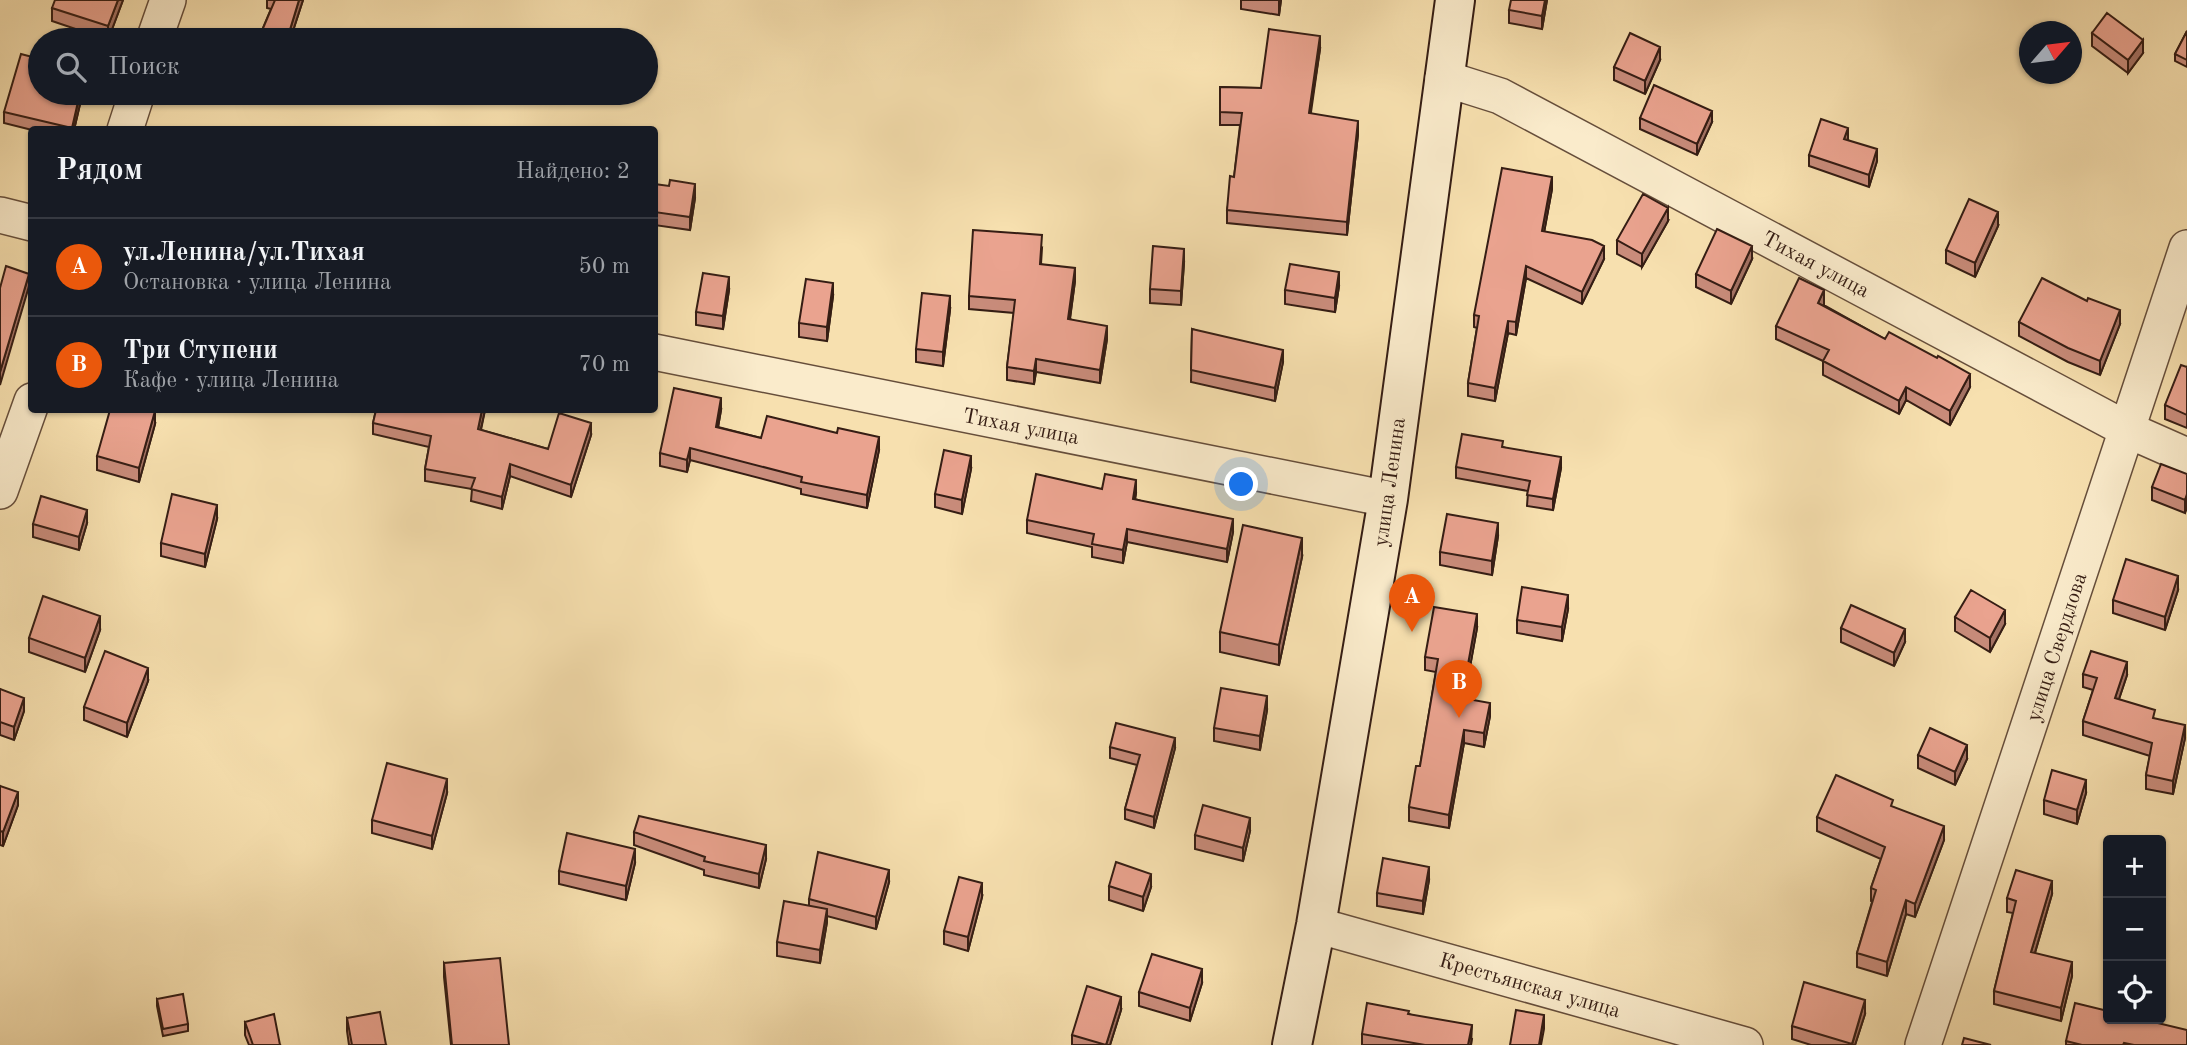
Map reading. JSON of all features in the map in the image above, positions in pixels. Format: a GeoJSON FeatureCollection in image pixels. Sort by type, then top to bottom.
{"type":"FeatureCollection","features":[{"type":"Feature","properties":{"kind":"main road","name":"улица Ленина"},"geometry":{"type":"LineString","coordinates":[[1292,1045],[1316,925],[1388,499],[1454,0]]}},
{"type":"Feature","properties":{"kind":"street"},"geometry":{"type":"LineString","coordinates":[[159,28],[168,0]]}},
{"type":"Feature","properties":{"kind":"street","name":"Тихая улица"},"geometry":{"type":"LineString","coordinates":[[1443,78],[1500,96],[2128,430],[2187,456]]}},
{"type":"Feature","properties":{"kind":"street"},"geometry":{"type":"LineString","coordinates":[[126,126],[133,105]]}},
{"type":"Feature","properties":{"kind":"street"},"geometry":{"type":"LineString","coordinates":[[0,215],[28,222]]}},
{"type":"Feature","properties":{"kind":"street","name":"улица Свердлова"},"geometry":{"type":"LineString","coordinates":[[1923,1045],[2187,248]]}},
{"type":"Feature","properties":{"kind":"street","name":"Тихая улица"},"geometry":{"type":"LineString","coordinates":[[658,353],[1388,499]]}},
{"type":"Feature","properties":{"kind":"street"},"geometry":{"type":"LineString","coordinates":[[0,491],[28,412]]}},
{"type":"Feature","properties":{"kind":"street","name":"Крестьянская улица"},"geometry":{"type":"LineString","coordinates":[[1316,925],[1745,1045]]}},
{"type":"Feature","properties":{"kind":"building"},"geometry":{"type":"Polygon","coordinates":[[[55,0],[118,0],[108,26],[52,8],[55,0]]]}},
{"type":"Feature","properties":{"kind":"building"},"geometry":{"type":"Polygon","coordinates":[[[275,0],[299,0],[291,28],[263,28],[275,0]]]}},
{"type":"Feature","properties":{"kind":"building"},"geometry":{"type":"Polygon","coordinates":[[[1511,0],[1545,0],[1542,16],[1509,10],[1511,0]]]}},
{"type":"Feature","properties":{"kind":"building"},"geometry":{"type":"Polygon","coordinates":[[[2107,13],[2143,40],[2128,60],[2092,33],[2107,13]]]}},
{"type":"Feature","properties":{"kind":"building"},"geometry":{"type":"Polygon","coordinates":[[[1269,29],[1320,36],[1309,113],[1358,121],[1347,222],[1227,210],[1230,176],[1234,177],[1242,113],[1220,112],[1220,87],[1261,88],[1269,29]]]}},
{"type":"Feature","properties":{"kind":"building"},"geometry":{"type":"Polygon","coordinates":[[[2187,31],[2187,60],[2175,54],[2187,31]]]}},
{"type":"Feature","properties":{"kind":"building"},"geometry":{"type":"Polygon","coordinates":[[[1630,33],[1660,47],[1645,81],[1614,67],[1630,33]]]}},
{"type":"Feature","properties":{"kind":"building"},"geometry":{"type":"Polygon","coordinates":[[[21,54],[28,56],[28,105],[77,105],[72,126],[4,112],[21,54]]]}},
{"type":"Feature","properties":{"kind":"building"},"geometry":{"type":"Polygon","coordinates":[[[1654,85],[1712,111],[1697,144],[1640,118],[1654,85]]]}},
{"type":"Feature","properties":{"kind":"building"},"geometry":{"type":"Polygon","coordinates":[[[1821,119],[1848,128],[1844,139],[1877,149],[1869,175],[1809,155],[1821,119]]]}},
{"type":"Feature","properties":{"kind":"building"},"geometry":{"type":"Polygon","coordinates":[[[1502,168],[1552,177],[1542,231],[1592,240],[1604,246],[1582,292],[1526,266],[1516,322],[1508,321],[1495,388],[1468,383],[1479,316],[1474,315],[1502,168]]]}},
{"type":"Feature","properties":{"kind":"building"},"geometry":{"type":"Polygon","coordinates":[[[670,180],[695,184],[690,217],[658,213],[658,185],[669,186],[670,180]]]}},
{"type":"Feature","properties":{"kind":"building"},"geometry":{"type":"Polygon","coordinates":[[[1643,194],[1668,208],[1642,254],[1617,240],[1643,194]]]}},
{"type":"Feature","properties":{"kind":"building"},"geometry":{"type":"Polygon","coordinates":[[[1969,199],[1998,212],[1975,263],[1946,250],[1969,199]]]}},
{"type":"Feature","properties":{"kind":"building"},"geometry":{"type":"Polygon","coordinates":[[[1717,229],[1752,246],[1731,291],[1696,274],[1717,229]]]}},
{"type":"Feature","properties":{"kind":"building"},"geometry":{"type":"Polygon","coordinates":[[[973,230],[1042,235],[1040,264],[1075,268],[1068,319],[1107,326],[1100,370],[1036,359],[1034,371],[1007,367],[1015,300],[969,296],[973,230]]]}},
{"type":"Feature","properties":{"kind":"building"},"geometry":{"type":"Polygon","coordinates":[[[1153,246],[1184,249],[1181,291],[1150,289],[1153,246]]]}},
{"type":"Feature","properties":{"kind":"building"},"geometry":{"type":"Polygon","coordinates":[[[1290,264],[1339,272],[1335,298],[1285,290],[1290,264]]]}},
{"type":"Feature","properties":{"kind":"building"},"geometry":{"type":"Polygon","coordinates":[[[6,266],[28,274],[0,372],[0,288],[6,266]]]}},
{"type":"Feature","properties":{"kind":"building"},"geometry":{"type":"Polygon","coordinates":[[[703,273],[729,277],[723,316],[696,312],[703,273]]]}},
{"type":"Feature","properties":{"kind":"building"},"geometry":{"type":"Polygon","coordinates":[[[1799,278],[1824,290],[1818,303],[1885,339],[1889,332],[1970,374],[1950,411],[1906,387],[1899,401],[1823,361],[1829,350],[1776,326],[1799,278]]]}},
{"type":"Feature","properties":{"kind":"building"},"geometry":{"type":"Polygon","coordinates":[[[2042,278],[2087,301],[2088,298],[2120,310],[2100,361],[2068,348],[2019,322],[2042,278]]]}},
{"type":"Feature","properties":{"kind":"building"},"geometry":{"type":"Polygon","coordinates":[[[806,279],[833,283],[827,327],[799,323],[806,279]]]}},
{"type":"Feature","properties":{"kind":"building"},"geometry":{"type":"Polygon","coordinates":[[[922,293],[950,296],[943,352],[916,349],[922,293]]]}},
{"type":"Feature","properties":{"kind":"building"},"geometry":{"type":"Polygon","coordinates":[[[1192,329],[1283,350],[1275,388],[1191,370],[1192,329]]]}},
{"type":"Feature","properties":{"kind":"building"},"geometry":{"type":"Polygon","coordinates":[[[2181,365],[2187,367],[2187,415],[2165,405],[2181,365]]]}},
{"type":"Feature","properties":{"kind":"building"},"geometry":{"type":"Polygon","coordinates":[[[674,388],[721,398],[716,427],[761,438],[767,416],[837,433],[838,428],[879,437],[867,495],[801,482],[802,477],[690,448],[687,460],[660,453],[674,388]]]}},
{"type":"Feature","properties":{"kind":"building"},"geometry":{"type":"Polygon","coordinates":[[[109,413],[154,413],[139,468],[97,456],[109,413]]]}},
{"type":"Feature","properties":{"kind":"building"},"geometry":{"type":"Polygon","coordinates":[[[375,413],[481,413],[478,429],[548,449],[559,413],[591,423],[571,485],[510,464],[502,497],[471,489],[475,478],[425,469],[431,436],[373,423],[375,413]]]}},
{"type":"Feature","properties":{"kind":"building"},"geometry":{"type":"Polygon","coordinates":[[[1462,434],[1503,441],[1502,447],[1561,457],[1553,499],[1527,495],[1530,481],[1456,467],[1462,434]]]}},
{"type":"Feature","properties":{"kind":"building"},"geometry":{"type":"Polygon","coordinates":[[[944,450],[971,456],[962,500],[935,494],[944,450]]]}},
{"type":"Feature","properties":{"kind":"building"},"geometry":{"type":"Polygon","coordinates":[[[2161,464],[2187,474],[2185,500],[2152,487],[2161,464]]]}},
{"type":"Feature","properties":{"kind":"building"},"geometry":{"type":"Polygon","coordinates":[[[1036,474],[1102,489],[1105,474],[1136,480],[1133,499],[1233,519],[1227,549],[1127,529],[1123,550],[1092,544],[1094,534],[1027,520],[1036,474]]]}},
{"type":"Feature","properties":{"kind":"building"},"geometry":{"type":"Polygon","coordinates":[[[172,494],[217,505],[205,554],[161,543],[172,494]]]}},
{"type":"Feature","properties":{"kind":"building"},"geometry":{"type":"Polygon","coordinates":[[[41,496],[87,510],[79,537],[33,524],[41,496]]]}},
{"type":"Feature","properties":{"kind":"building"},"geometry":{"type":"Polygon","coordinates":[[[1447,514],[1498,523],[1492,561],[1440,552],[1447,514]]]}},
{"type":"Feature","properties":{"kind":"building"},"geometry":{"type":"Polygon","coordinates":[[[1243,525],[1302,538],[1279,645],[1220,632],[1243,525]]]}},
{"type":"Feature","properties":{"kind":"building"},"geometry":{"type":"Polygon","coordinates":[[[2126,559],[2178,576],[2165,617],[2113,600],[2126,559]]]}},
{"type":"Feature","properties":{"kind":"building"},"geometry":{"type":"Polygon","coordinates":[[[1522,587],[1568,595],[1562,627],[1517,620],[1522,587]]]}},
{"type":"Feature","properties":{"kind":"building"},"geometry":{"type":"Polygon","coordinates":[[[1971,590],[2005,610],[1990,638],[1955,617],[1971,590]]]}},
{"type":"Feature","properties":{"kind":"building"},"geometry":{"type":"Polygon","coordinates":[[[43,596],[100,616],[85,658],[29,638],[43,596]]]}},
{"type":"Feature","properties":{"kind":"building"},"geometry":{"type":"Polygon","coordinates":[[[1851,605],[1905,629],[1894,653],[1841,628],[1851,605]]]}},
{"type":"Feature","properties":{"kind":"building"},"geometry":{"type":"Polygon","coordinates":[[[1434,607],[1477,614],[1462,698],[1490,703],[1484,733],[1464,730],[1449,815],[1409,807],[1416,766],[1420,766],[1438,659],[1425,657],[1434,607]]]}},
{"type":"Feature","properties":{"kind":"building"},"geometry":{"type":"Polygon","coordinates":[[[105,651],[148,668],[127,723],[84,707],[105,651]]]}},
{"type":"Feature","properties":{"kind":"building"},"geometry":{"type":"Polygon","coordinates":[[[2091,651],[2127,662],[2115,698],[2155,710],[2153,718],[2185,725],[2173,781],[2146,775],[2152,743],[2083,721],[2097,678],[2083,674],[2091,651]]]}},
{"type":"Feature","properties":{"kind":"building"},"geometry":{"type":"Polygon","coordinates":[[[1221,688],[1267,696],[1260,736],[1214,728],[1221,688]]]}},
{"type":"Feature","properties":{"kind":"building"},"geometry":{"type":"Polygon","coordinates":[[[0,689],[24,698],[14,727],[0,722],[0,689]]]}},
{"type":"Feature","properties":{"kind":"building"},"geometry":{"type":"Polygon","coordinates":[[[1116,723],[1175,738],[1154,817],[1125,809],[1140,755],[1110,747],[1116,723]]]}},
{"type":"Feature","properties":{"kind":"building"},"geometry":{"type":"Polygon","coordinates":[[[1930,728],[1967,745],[1955,772],[1918,755],[1930,728]]]}},
{"type":"Feature","properties":{"kind":"building"},"geometry":{"type":"Polygon","coordinates":[[[387,763],[447,779],[432,836],[372,820],[387,763]]]}},
{"type":"Feature","properties":{"kind":"building"},"geometry":{"type":"Polygon","coordinates":[[[2052,770],[2086,780],[2077,810],[2044,800],[2052,770]]]}},
{"type":"Feature","properties":{"kind":"building"},"geometry":{"type":"Polygon","coordinates":[[[1836,775],[1893,800],[1891,806],[1944,826],[1915,904],[1906,900],[1887,962],[1857,953],[1876,890],[1871,888],[1885,847],[1817,817],[1836,775]]]}},
{"type":"Feature","properties":{"kind":"building"},"geometry":{"type":"Polygon","coordinates":[[[0,786],[18,792],[3,832],[0,831],[0,786]]]}},
{"type":"Feature","properties":{"kind":"building"},"geometry":{"type":"Polygon","coordinates":[[[1203,805],[1250,818],[1243,848],[1195,835],[1203,805]]]}},
{"type":"Feature","properties":{"kind":"building"},"geometry":{"type":"Polygon","coordinates":[[[639,816],[766,845],[759,874],[704,861],[705,857],[634,832],[639,816]]]}},
{"type":"Feature","properties":{"kind":"building"},"geometry":{"type":"Polygon","coordinates":[[[567,833],[635,849],[626,886],[559,871],[567,833]]]}},
{"type":"Feature","properties":{"kind":"building"},"geometry":{"type":"Polygon","coordinates":[[[818,852],[889,870],[876,917],[809,899],[818,852]]]}},
{"type":"Feature","properties":{"kind":"building"},"geometry":{"type":"Polygon","coordinates":[[[1383,858],[1429,867],[1423,901],[1377,893],[1383,858]]]}},
{"type":"Feature","properties":{"kind":"building"},"geometry":{"type":"Polygon","coordinates":[[[1116,862],[1151,874],[1143,897],[1109,886],[1116,862]]]}},
{"type":"Feature","properties":{"kind":"building"},"geometry":{"type":"Polygon","coordinates":[[[2016,870],[2052,881],[2031,952],[2072,962],[2061,1008],[1994,991],[2016,901],[2007,898],[2016,870]]]}},
{"type":"Feature","properties":{"kind":"building"},"geometry":{"type":"Polygon","coordinates":[[[959,877],[982,883],[968,937],[944,931],[959,877]]]}},
{"type":"Feature","properties":{"kind":"building"},"geometry":{"type":"Polygon","coordinates":[[[784,901],[827,909],[820,950],[777,942],[784,901]]]}},
{"type":"Feature","properties":{"kind":"building"},"geometry":{"type":"Polygon","coordinates":[[[1152,954],[1202,969],[1190,1008],[1139,992],[1152,954]]]}},
{"type":"Feature","properties":{"kind":"building"},"geometry":{"type":"Polygon","coordinates":[[[500,958],[509,1045],[452,1045],[444,963],[500,958]]]}},
{"type":"Feature","properties":{"kind":"building"},"geometry":{"type":"Polygon","coordinates":[[[1804,982],[1865,1000],[1852,1044],[1792,1026],[1804,982]]]}},
{"type":"Feature","properties":{"kind":"building"},"geometry":{"type":"Polygon","coordinates":[[[1087,986],[1121,997],[1106,1045],[1072,1035],[1087,986]]]}},
{"type":"Feature","properties":{"kind":"building"},"geometry":{"type":"Polygon","coordinates":[[[183,994],[188,1024],[163,1029],[157,999],[183,994]]]}},
{"type":"Feature","properties":{"kind":"building"},"geometry":{"type":"Polygon","coordinates":[[[1367,1003],[1409,1011],[1408,1014],[1472,1025],[1468,1045],[1425,1045],[1362,1034],[1367,1003]]]}},
{"type":"Feature","properties":{"kind":"building"},"geometry":{"type":"Polygon","coordinates":[[[2075,1003],[2103,1010],[2103,1024],[2162,1024],[2187,1030],[2187,1045],[2082,1045],[2066,1041],[2075,1003]]]}},
{"type":"Feature","properties":{"kind":"building"},"geometry":{"type":"Polygon","coordinates":[[[1516,1010],[1544,1015],[1539,1045],[1510,1045],[1516,1010]]]}},
{"type":"Feature","properties":{"kind":"building"},"geometry":{"type":"Polygon","coordinates":[[[380,1012],[386,1045],[352,1045],[347,1018],[380,1012]]]}},
{"type":"Feature","properties":{"kind":"building"},"geometry":{"type":"Polygon","coordinates":[[[274,1014],[280,1045],[253,1045],[245,1022],[274,1014]]]}},
{"type":"Feature","properties":{"kind":"building"},"geometry":{"type":"Polygon","coordinates":[[[1964,1038],[1991,1045],[1962,1045],[1964,1038]]]}},
{"type":"Feature","properties":{"kind":"place","name":"ул.Ленина/ул.Тихая"},"geometry":{"type":"Point","coordinates":[1412,632]}},
{"type":"Feature","properties":{"kind":"place","name":"Три Ступени"},"geometry":{"type":"Point","coordinates":[1459,718]}}]}
